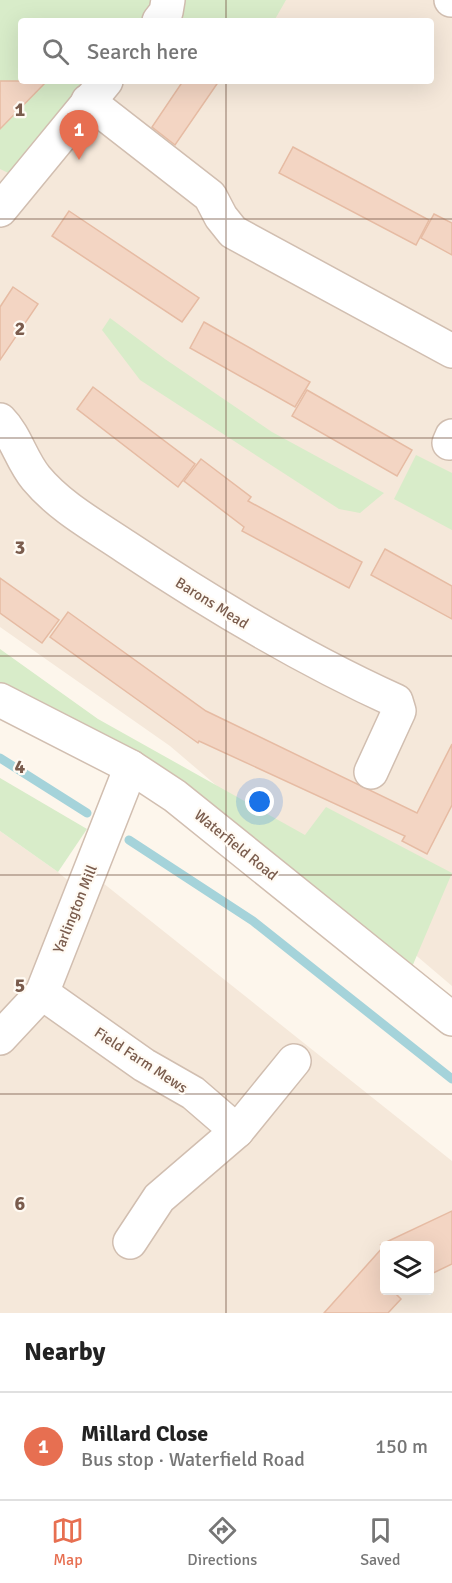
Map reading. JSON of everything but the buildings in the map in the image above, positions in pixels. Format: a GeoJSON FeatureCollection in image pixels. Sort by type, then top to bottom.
{"type":"FeatureCollection","features":[{"type":"Feature","properties":{"kind":"street"},"geometry":{"type":"LineString","coordinates":[[161,18],[166,12],[168,0]]}},
{"type":"Feature","properties":{"kind":"street"},"geometry":{"type":"LineString","coordinates":[[0,210],[97,91],[210,196],[221,217],[233,232],[452,351]]}},
{"type":"Feature","properties":{"kind":"street","name":"Barons Mead"},"geometry":{"type":"LineString","coordinates":[[0,420],[14,438],[36,477],[70,509],[174,579],[265,635],[336,674],[396,701],[399,711],[371,772]]}},
{"type":"Feature","properties":{"kind":"street","name":"Waterfield Road"},"geometry":{"type":"LineString","coordinates":[[0,700],[131,767],[183,802],[452,1018]]}},
{"type":"Feature","properties":{"kind":"street","name":"Yarlington Mill"},"geometry":{"type":"LineString","coordinates":[[0,1038],[42,993],[131,767]]}},
{"type":"Feature","properties":{"kind":"street","name":"Field Farm Mews"},"geometry":{"type":"LineString","coordinates":[[42,993],[144,1065],[193,1094],[237,1131]]}},
{"type":"Feature","properties":{"kind":"street"},"geometry":{"type":"LineString","coordinates":[[130,1242],[159,1198],[237,1131],[294,1061]]}},
{"type":"Feature","properties":{"kind":"shaded area"},"geometry":{"type":"Polygon","coordinates":[[[0,0],[452,0],[452,986],[170,746],[0,627],[0,0]]]}},
{"type":"Feature","properties":{"kind":"shaded area"},"geometry":{"type":"Polygon","coordinates":[[[0,831],[58,872],[91,900],[103,883],[452,1161],[452,1313],[0,1313],[0,831]]]}},
{"type":"Feature","properties":{"kind":"green space"},"geometry":{"type":"Polygon","coordinates":[[[0,0],[286,0],[276,18],[18,18],[18,84],[103,84],[23,180],[0,169],[0,0]]]}},
{"type":"Feature","properties":{"kind":"green space"},"geometry":{"type":"Polygon","coordinates":[[[110,318],[165,359],[272,432],[384,493],[360,513],[339,509],[140,380],[102,330],[110,318]]]}},
{"type":"Feature","properties":{"kind":"green space"},"geometry":{"type":"Polygon","coordinates":[[[416,455],[452,473],[452,530],[394,499],[416,455]]]}},
{"type":"Feature","properties":{"kind":"green space"},"geometry":{"type":"Polygon","coordinates":[[[0,649],[98,719],[305,835],[326,807],[452,873],[406,981],[175,796],[0,704],[0,649]]]}},
{"type":"Feature","properties":{"kind":"green space"},"geometry":{"type":"Polygon","coordinates":[[[0,778],[87,829],[58,872],[0,831],[0,778]]]}},
{"type":"Feature","properties":{"kind":"waterway"},"geometry":{"type":"LineString","coordinates":[[0,758],[87,813]]}},
{"type":"Feature","properties":{"kind":"waterway"},"geometry":{"type":"LineString","coordinates":[[129,840],[253,921],[452,1079]]}},
{"type":"Feature","properties":{"kind":"place","name":"Millard Close"},"geometry":{"type":"Point","coordinates":[79,160]}}]}
